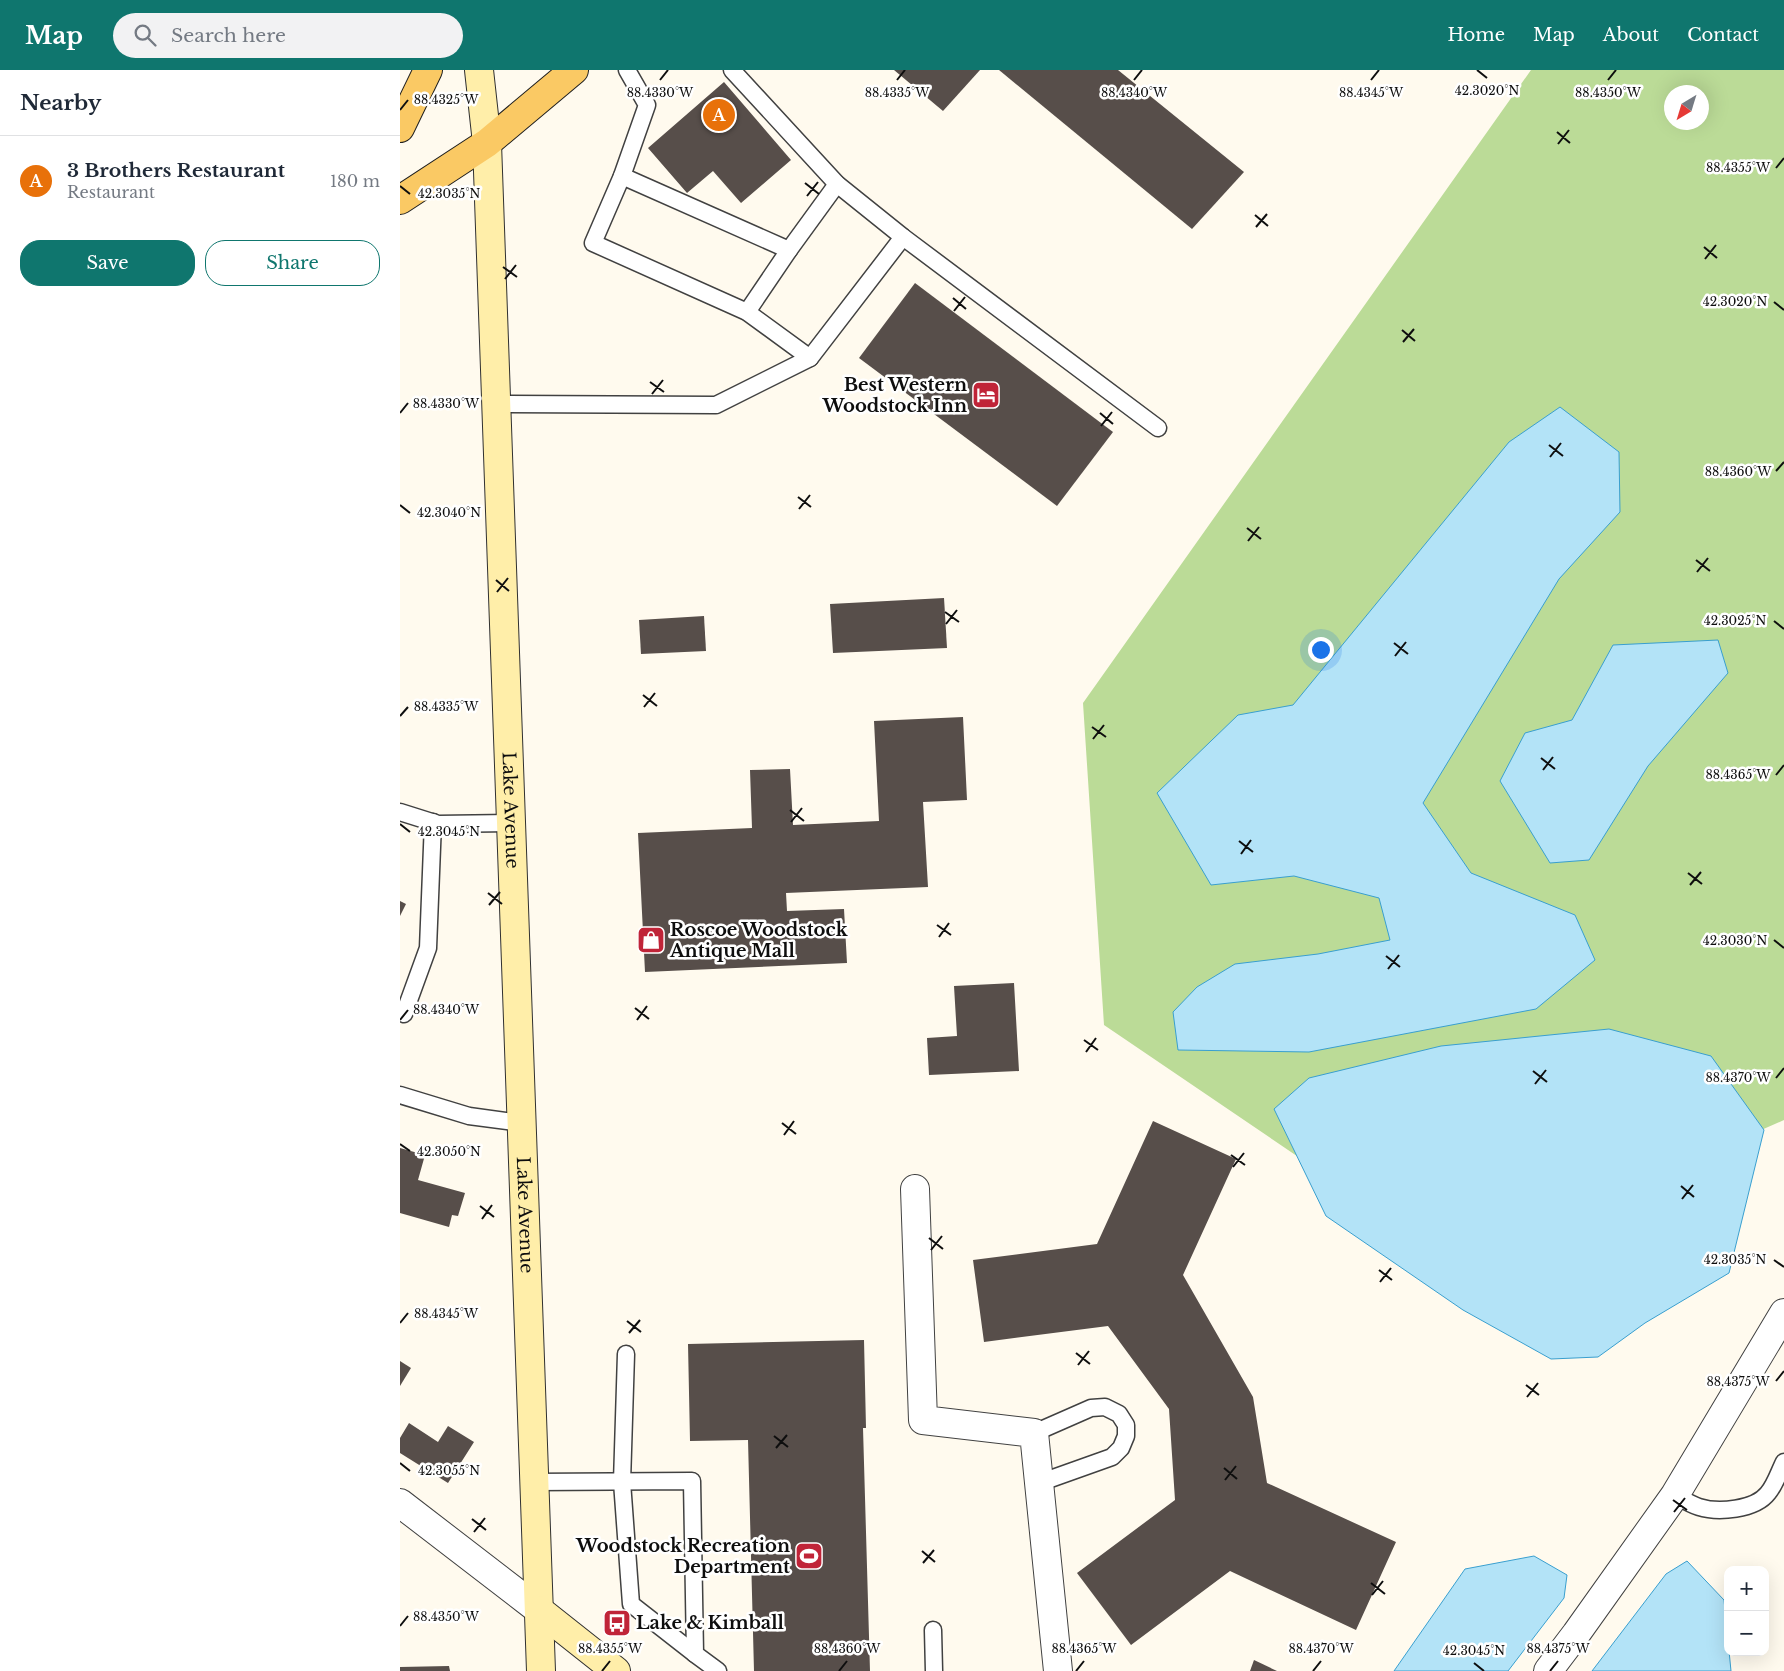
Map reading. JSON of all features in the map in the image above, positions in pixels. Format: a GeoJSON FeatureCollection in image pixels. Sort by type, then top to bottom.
{"type":"FeatureCollection","features":[{"type":"Feature","properties":{"kind":"main road"},"geometry":{"type":"LineString","coordinates":[[400,128],[428,70]]}},
{"type":"Feature","properties":{"kind":"main road"},"geometry":{"type":"LineString","coordinates":[[400,200],[487,143],[574,70]]}},
{"type":"Feature","properties":{"kind":"street","name":"Lake Avenue"},"geometry":{"type":"LineString","coordinates":[[479,70],[487,143],[541,1671]]}},
{"type":"Feature","properties":{"kind":"street"},"geometry":{"type":"LineString","coordinates":[[915,1189],[923,1420],[1034,1434],[1058,1671]]}},
{"type":"Feature","properties":{"kind":"street"},"geometry":{"type":"LineString","coordinates":[[1548,1671],[1674,1494],[1784,1313]]}},
{"type":"Feature","properties":{"kind":"street"},"geometry":{"type":"LineString","coordinates":[[402,1509],[539,1610],[616,1671]]}},
{"type":"Feature","properties":{"kind":"lane"},"geometry":{"type":"LineString","coordinates":[[627,70],[647,104],[622,176],[593,243],[747,312],[810,358]]}},
{"type":"Feature","properties":{"kind":"lane"},"geometry":{"type":"LineString","coordinates":[[732,70],[837,184],[903,237],[1158,428]]}},
{"type":"Feature","properties":{"kind":"lane"},"geometry":{"type":"LineString","coordinates":[[622,176],[789,250]]}},
{"type":"Feature","properties":{"kind":"lane"},"geometry":{"type":"LineString","coordinates":[[747,312],[837,184]]}},
{"type":"Feature","properties":{"kind":"lane"},"geometry":{"type":"LineString","coordinates":[[496,404],[716,405],[810,358],[903,237]]}},
{"type":"Feature","properties":{"kind":"lane"},"geometry":{"type":"LineString","coordinates":[[400,812],[438,824],[510,822]]}},
{"type":"Feature","properties":{"kind":"lane"},"geometry":{"type":"LineString","coordinates":[[404,1014],[428,948],[433,822]]}},
{"type":"Feature","properties":{"kind":"lane"},"geometry":{"type":"LineString","coordinates":[[400,1095],[469,1116],[521,1123]]}},
{"type":"Feature","properties":{"kind":"lane"},"geometry":{"type":"LineString","coordinates":[[626,1354],[622,1482],[631,1604],[718,1671]]}},
{"type":"Feature","properties":{"kind":"lane"},"geometry":{"type":"LineString","coordinates":[[1034,1434],[1091,1408],[1105,1407],[1119,1414],[1126,1425],[1126,1436],[1121,1448],[1112,1457],[1039,1483]]}},
{"type":"Feature","properties":{"kind":"lane"},"geometry":{"type":"LineString","coordinates":[[1674,1494],[1697,1507],[1711,1510],[1745,1508],[1768,1494],[1784,1462]]}},
{"type":"Feature","properties":{"kind":"lane"},"geometry":{"type":"LineString","coordinates":[[534,1482],[692,1481],[695,1654]]}},
{"type":"Feature","properties":{"kind":"lane"},"geometry":{"type":"LineString","coordinates":[[933,1630],[934,1671]]}},
{"type":"Feature","properties":{"kind":"green space"},"geometry":{"type":"Polygon","coordinates":[[[1531,70],[1784,70],[1784,1120],[1456,1264],[1104,1025],[1083,703],[1531,70]]]}},
{"type":"Feature","properties":{"kind":"water"},"geometry":{"type":"Polygon","coordinates":[[[1560,407],[1619,452],[1620,512],[1559,579],[1423,803],[1471,873],[1575,915],[1595,960],[1536,1009],[1309,1052],[1178,1050],[1173,1012],[1197,987],[1235,964],[1318,954],[1390,940],[1379,898],[1294,876],[1211,885],[1157,793],[1238,715],[1293,705],[1509,442],[1560,407]]]}},
{"type":"Feature","properties":{"kind":"water"},"geometry":{"type":"Polygon","coordinates":[[[1718,640],[1728,673],[1648,766],[1589,860],[1550,863],[1500,781],[1525,733],[1572,720],[1613,645],[1718,640]]]}},
{"type":"Feature","properties":{"kind":"water"},"geometry":{"type":"Polygon","coordinates":[[[1609,1029],[1711,1056],[1764,1130],[1729,1273],[1645,1323],[1598,1357],[1551,1359],[1463,1310],[1326,1216],[1274,1109],[1309,1078],[1441,1046],[1609,1029]]]}},
{"type":"Feature","properties":{"kind":"water"},"geometry":{"type":"Polygon","coordinates":[[[1534,1556],[1567,1575],[1564,1598],[1508,1671],[1394,1671],[1465,1569],[1534,1556]]]}},
{"type":"Feature","properties":{"kind":"water"},"geometry":{"type":"Polygon","coordinates":[[[1687,1561],[1724,1600],[1724,1656],[1730,1656],[1731,1671],[1592,1671],[1666,1574],[1687,1561]]]}},
{"type":"Feature","properties":{"kind":"building"},"geometry":{"type":"Polygon","coordinates":[[[894,70],[980,70],[943,111],[894,70]]]}},
{"type":"Feature","properties":{"kind":"building"},"geometry":{"type":"Polygon","coordinates":[[[999,70],[1118,70],[1244,172],[1192,229],[999,70]]]}},
{"type":"Feature","properties":{"kind":"building"},"geometry":{"type":"Polygon","coordinates":[[[724,82],[791,160],[741,203],[713,171],[687,193],[648,148],[724,82]]]}},
{"type":"Feature","properties":{"kind":"building","name":"Best Western Woodstock Inn"},"geometry":{"type":"Polygon","coordinates":[[[915,283],[1113,432],[1057,506],[859,358],[915,283]]]}},
{"type":"Feature","properties":{"kind":"building"},"geometry":{"type":"Polygon","coordinates":[[[944,598],[947,648],[833,653],[830,604],[944,598]]]}},
{"type":"Feature","properties":{"kind":"building"},"geometry":{"type":"Polygon","coordinates":[[[704,616],[706,651],[641,654],[639,620],[704,616]]]}},
{"type":"Feature","properties":{"kind":"building"},"geometry":{"type":"Polygon","coordinates":[[[963,717],[967,800],[923,802],[928,887],[786,893],[787,911],[844,909],[847,963],[645,972],[638,833],[752,828],[750,770],[790,769],[793,825],[879,821],[874,721],[963,717]]]}},
{"type":"Feature","properties":{"kind":"building"},"geometry":{"type":"Polygon","coordinates":[[[400,901],[406,904],[400,916],[400,901]]]}},
{"type":"Feature","properties":{"kind":"building"},"geometry":{"type":"Polygon","coordinates":[[[1014,983],[1019,1071],[929,1075],[927,1038],[957,1036],[954,986],[1014,983]]]}},
{"type":"Feature","properties":{"kind":"building"},"geometry":{"type":"Polygon","coordinates":[[[1153,1121],[1236,1159],[1183,1275],[1253,1397],[1267,1483],[1396,1542],[1356,1630],[1230,1571],[1131,1645],[1077,1573],[1175,1500],[1169,1409],[1108,1326],[984,1342],[973,1260],[1097,1244],[1153,1121]]]}},
{"type":"Feature","properties":{"kind":"building"},"geometry":{"type":"Polygon","coordinates":[[[400,1148],[425,1155],[418,1180],[465,1193],[458,1216],[452,1215],[449,1227],[400,1213],[400,1148]]]}},
{"type":"Feature","properties":{"kind":"building","name":"Woodstock Recreation Department"},"geometry":{"type":"Polygon","coordinates":[[[864,1340],[866,1428],[863,1428],[870,1671],[754,1671],[748,1440],[690,1441],[688,1344],[864,1340]]]}},
{"type":"Feature","properties":{"kind":"building"},"geometry":{"type":"Polygon","coordinates":[[[400,1361],[411,1368],[400,1386],[400,1361]]]}},
{"type":"Feature","properties":{"kind":"building"},"geometry":{"type":"Polygon","coordinates":[[[409,1423],[438,1442],[448,1426],[474,1442],[448,1483],[400,1453],[400,1438],[409,1423]]]}},
{"type":"Feature","properties":{"kind":"building"},"geometry":{"type":"Polygon","coordinates":[[[1254,1660],[1277,1671],[1250,1671],[1254,1660]]]}},
{"type":"Feature","properties":{"kind":"building"},"geometry":{"type":"Polygon","coordinates":[[[449,1666],[450,1671],[400,1671],[400,1667],[449,1666]]]}},
{"type":"Feature","properties":{"kind":"place","name":"3 Brothers Restaurant"},"geometry":{"type":"Point","coordinates":[719,115]}},
{"type":"Feature","properties":{"kind":"place","name":"Best Western Woodstock Inn"},"geometry":{"type":"Point","coordinates":[986,395]}},
{"type":"Feature","properties":{"kind":"place","name":"Roscoe Woodstock Antique Mall"},"geometry":{"type":"Point","coordinates":[651,940]}},
{"type":"Feature","properties":{"kind":"place","name":"Woodstock Recreation Department"},"geometry":{"type":"Point","coordinates":[809,1556]}},
{"type":"Feature","properties":{"kind":"place","name":"Lake & Kimball"},"geometry":{"type":"Point","coordinates":[617,1623]}}]}
